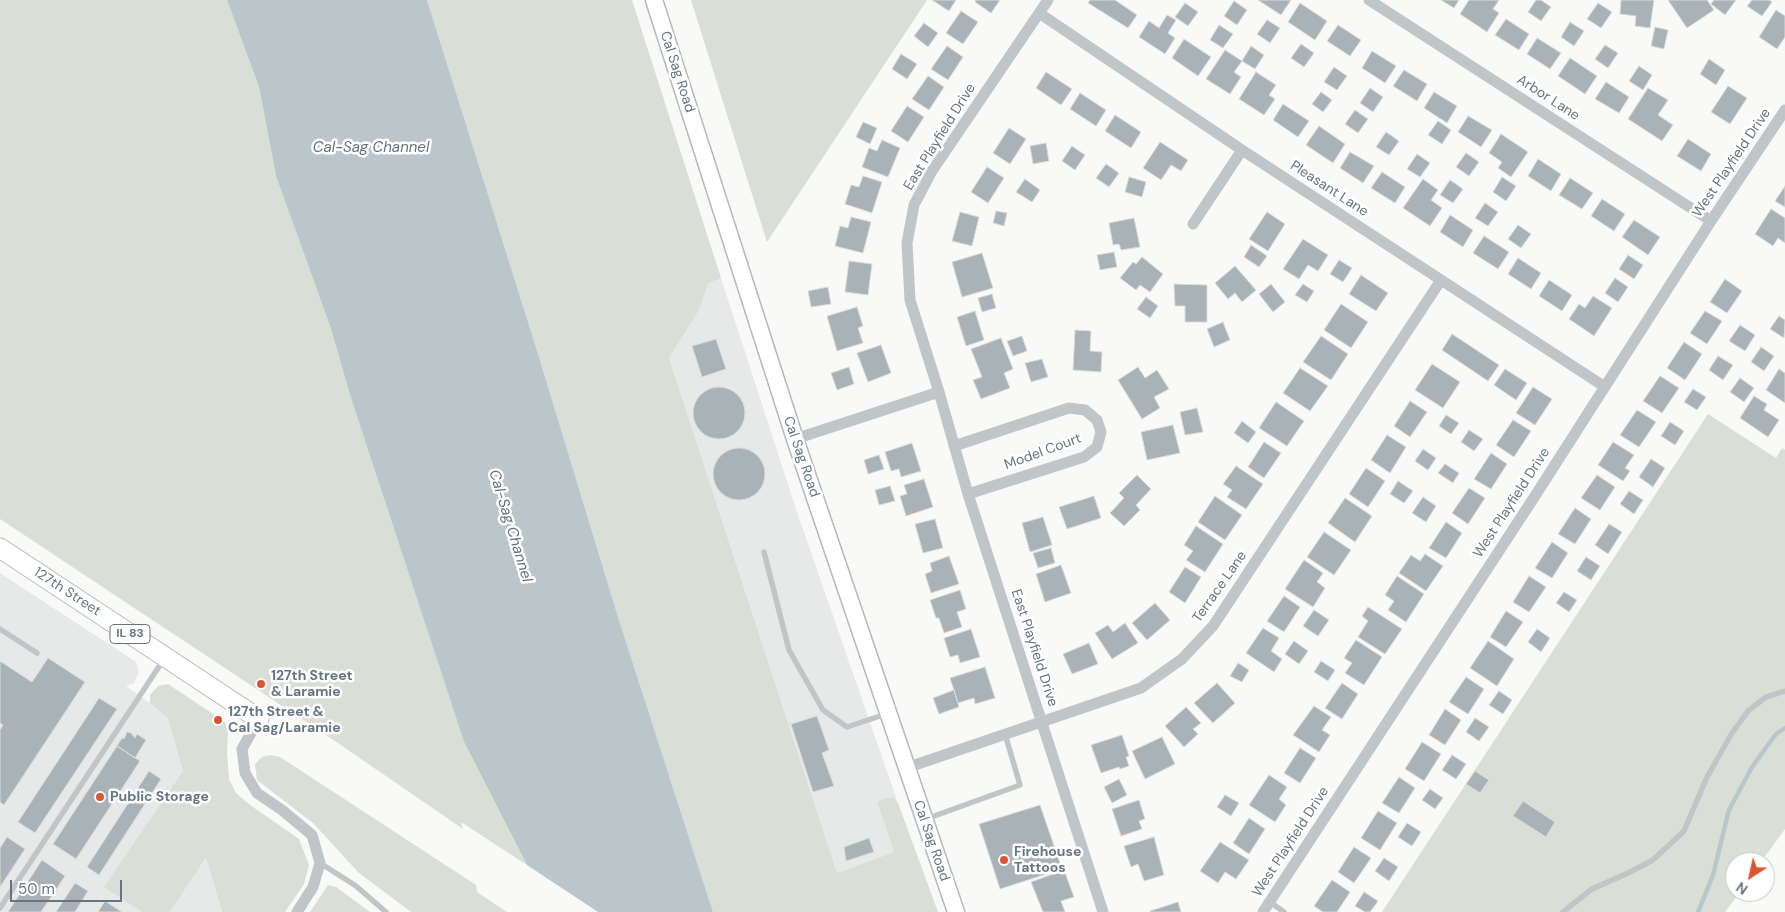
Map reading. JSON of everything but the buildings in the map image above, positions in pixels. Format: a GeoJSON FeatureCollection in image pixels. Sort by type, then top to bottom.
{"type":"FeatureCollection","features":[{"type":"Feature","properties":{"kind":"main road","name":"Cal Sag Road"},"geometry":{"type":"LineString","coordinates":[[654,0],[795,439],[923,820],[956,912]]}},
{"type":"Feature","properties":{"kind":"main road","name":"127th Street"},"geometry":{"type":"LineString","coordinates":[[1,550],[259,719]]}},
{"type":"Feature","properties":{"kind":"street","name":"East Playfield Drive"},"geometry":{"type":"LineString","coordinates":[[1048,0],[932,172],[914,205],[907,243],[910,300],[968,494],[1103,912]]}},
{"type":"Feature","properties":{"kind":"street","name":"Arbor Lane"},"geometry":{"type":"LineString","coordinates":[[1369,0],[1711,221]]}},
{"type":"Feature","properties":{"kind":"street","name":"Pleasant Lane"},"geometry":{"type":"LineString","coordinates":[[1039,13],[1242,150],[1605,387]]}},
{"type":"Feature","properties":{"kind":"street","name":"West Playfield Drive"},"geometry":{"type":"LineString","coordinates":[[1266,907],[1785,110]]}},
{"type":"Feature","properties":{"kind":"street"},"geometry":{"type":"LineString","coordinates":[[1193,224],[1242,150]]}},
{"type":"Feature","properties":{"kind":"street","name":"Terrace Lane"},"geometry":{"type":"LineString","coordinates":[[906,768],[1141,688],[1182,659],[1213,626],[1441,280]]}},
{"type":"Feature","properties":{"kind":"street"},"geometry":{"type":"LineString","coordinates":[[795,439],[939,392]]}},
{"type":"Feature","properties":{"kind":"street","name":"Model Court"},"geometry":{"type":"LineString","coordinates":[[954,446],[1069,408],[1085,410],[1097,420],[1102,432],[1098,447],[1084,457],[968,494]]}},
{"type":"Feature","properties":{"kind":"street"},"geometry":{"type":"LineString","coordinates":[[259,719],[242,749],[245,773],[257,793],[282,810],[312,835],[320,863],[312,887],[297,912]]}},
{"type":"Feature","properties":{"kind":"lane"},"geometry":{"type":"LineString","coordinates":[[764,552],[789,650],[823,710],[847,727],[888,714]]}},
{"type":"Feature","properties":{"kind":"lane"},"geometry":{"type":"LineString","coordinates":[[0,629],[37,654]]}},
{"type":"Feature","properties":{"kind":"lane"},"geometry":{"type":"LineString","coordinates":[[0,908],[165,657]]}},
{"type":"Feature","properties":{"kind":"lane"},"geometry":{"type":"LineString","coordinates":[[1563,912],[1592,890],[1653,860],[1684,831],[1707,777],[1732,733],[1748,710],[1766,697],[1785,691]]}},
{"type":"Feature","properties":{"kind":"lane"},"geometry":{"type":"LineString","coordinates":[[923,820],[1020,785],[1005,734]]}},
{"type":"Feature","properties":{"kind":"lane"},"geometry":{"type":"LineString","coordinates":[[320,863],[356,886],[386,912]]}},
{"type":"Feature","properties":{"kind":"lane"},"geometry":{"type":"LineString","coordinates":[[1266,907],[1284,912]]}},
{"type":"Feature","properties":{"kind":"shaded area"},"geometry":{"type":"Polygon","coordinates":[[[0,0],[227,0],[259,87],[276,176],[331,329],[350,395],[464,742],[527,865],[461,822],[463,829],[335,741],[0,519],[0,0]]]}},
{"type":"Feature","properties":{"kind":"shaded area"},"geometry":{"type":"Polygon","coordinates":[[[427,0],[632,0],[721,278],[709,283],[698,312],[669,358],[837,873],[894,852],[877,802],[886,798],[894,798],[898,803],[938,912],[713,912],[618,617],[427,0]]]}},
{"type":"Feature","properties":{"kind":"shaded area"},"geometry":{"type":"Polygon","coordinates":[[[691,0],[927,0],[767,242],[691,0]]]}},
{"type":"Feature","properties":{"kind":"shaded area"},"geometry":{"type":"Polygon","coordinates":[[[721,278],[797,512],[898,803],[894,798],[877,802],[894,852],[837,873],[669,358],[698,312],[709,283],[721,278]]]}},
{"type":"Feature","properties":{"kind":"shaded area"},"geometry":{"type":"Polygon","coordinates":[[[1708,414],[1776,458],[1782,448],[1785,450],[1785,829],[1768,852],[1725,852],[1725,902],[1732,902],[1725,912],[1382,912],[1708,414]]]}},
{"type":"Feature","properties":{"kind":"shaded area"},"geometry":{"type":"Polygon","coordinates":[[[0,573],[136,662],[139,672],[134,683],[126,686],[168,718],[183,771],[105,887],[142,912],[0,912],[0,573]]]}},
{"type":"Feature","properties":{"kind":"shaded area"},"geometry":{"type":"Polygon","coordinates":[[[168,684],[225,722],[228,731],[229,779],[236,793],[299,839],[309,865],[304,884],[285,912],[222,912],[206,857],[170,912],[142,912],[104,887],[183,771],[168,718],[150,703],[150,695],[158,686],[168,684]]]}},
{"type":"Feature","properties":{"kind":"shaded area"},"geometry":{"type":"Polygon","coordinates":[[[270,755],[280,757],[476,885],[477,892],[507,912],[411,912],[359,873],[313,823],[257,780],[255,764],[262,757],[270,755]]]}},
{"type":"Feature","properties":{"kind":"shaded area"},"geometry":{"type":"Polygon","coordinates":[[[206,856],[222,912],[170,912],[206,856]]]}},
{"type":"Feature","properties":{"kind":"shaded area"},"geometry":{"type":"Polygon","coordinates":[[[328,885],[336,887],[370,912],[310,912],[328,885]]]}},
{"type":"Feature","properties":{"kind":"water","name":"Cal-Sag Channel"},"geometry":{"type":"Polygon","coordinates":[[[227,0],[427,0],[618,617],[713,912],[529,912],[527,865],[464,742],[350,395],[331,329],[276,176],[259,87],[227,0]]]}},
{"type":"Feature","properties":{"kind":"pier"},"geometry":{"type":"Polygon","coordinates":[[[523,862],[598,912],[527,912],[525,866],[523,862]]]}},
{"type":"Feature","properties":{"kind":"waterway"},"geometry":{"type":"LineString","coordinates":[[1698,912],[1713,875],[1729,810],[1752,767],[1776,734],[1785,728]]}},
{"type":"Feature","properties":{"kind":"place","name":"127th Street & Laramie"},"geometry":{"type":"Point","coordinates":[261,684]}},
{"type":"Feature","properties":{"kind":"place","name":"127th Street & Cal Sag/Laramie"},"geometry":{"type":"Point","coordinates":[218,720]}},
{"type":"Feature","properties":{"kind":"place","name":"Public Storage"},"geometry":{"type":"Point","coordinates":[100,797]}},
{"type":"Feature","properties":{"kind":"place","name":"Firehouse Tattoos"},"geometry":{"type":"Point","coordinates":[1004,860]}}]}
